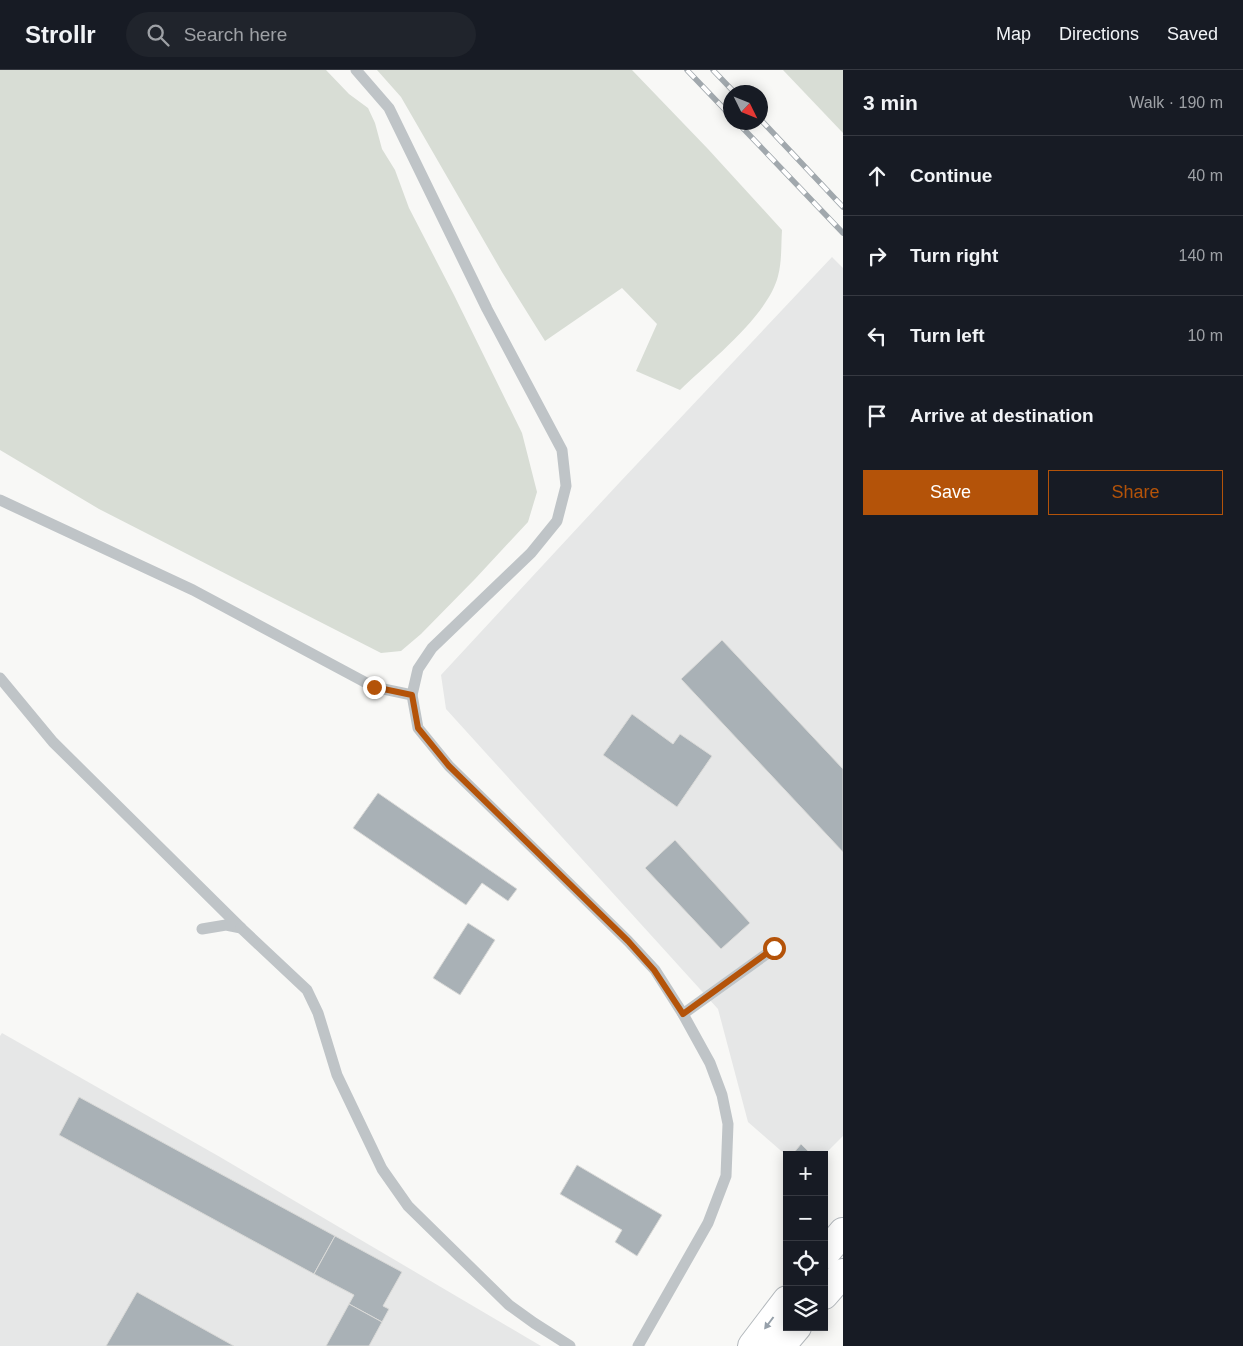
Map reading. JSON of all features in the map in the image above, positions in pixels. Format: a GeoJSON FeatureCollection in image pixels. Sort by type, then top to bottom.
{"type":"FeatureCollection","features":[{"type":"Feature","properties":{"kind":"main road"},"geometry":{"type":"LineString","coordinates":[[828,1249],[843,1232]]}},
{"type":"Feature","properties":{"kind":"main road"},"geometry":{"type":"LineString","coordinates":[[828,1290],[843,1273]]}},
{"type":"Feature","properties":{"kind":"main road"},"geometry":{"type":"LineString","coordinates":[[752,1346],[783,1305]]}},
{"type":"Feature","properties":{"kind":"main road"},"geometry":{"type":"LineString","coordinates":[[781,1346],[794,1331]]}},
{"type":"Feature","properties":{"kind":"lane"},"geometry":{"type":"LineString","coordinates":[[356,70],[390,108],[487,309],[562,450],[566,486],[557,521],[531,553],[432,648],[418,669],[412,695],[418,728],[449,766],[628,941],[654,970],[683,1014],[710,1063],[722,1095],[728,1124],[726,1176],[708,1223],[638,1346]]}},
{"type":"Feature","properties":{"kind":"lane"},"geometry":{"type":"LineString","coordinates":[[0,500],[194,590],[374,687],[412,695]]}},
{"type":"Feature","properties":{"kind":"lane"},"geometry":{"type":"LineString","coordinates":[[0,678],[53,742],[241,928],[307,990],[318,1013],[337,1075],[382,1169],[408,1206],[509,1305],[570,1346]]}},
{"type":"Feature","properties":{"kind":"lane"},"geometry":{"type":"LineString","coordinates":[[202,929],[226,925],[241,928]]}},
{"type":"Feature","properties":{"kind":"lane"},"geometry":{"type":"LineString","coordinates":[[683,1014],[774,948]]}},
{"type":"Feature","properties":{"kind":"shaded area"},"geometry":{"type":"Polygon","coordinates":[[[0,70],[326,70],[349,94],[368,108],[375,123],[382,149],[395,170],[409,208],[522,433],[537,492],[528,522],[421,634],[401,651],[381,653],[99,509],[0,450],[0,70]]]}},
{"type":"Feature","properties":{"kind":"shaded area"},"geometry":{"type":"Polygon","coordinates":[[[377,70],[632,70],[782,230],[781,259],[778,276],[763,307],[722,352],[680,390],[636,371],[657,324],[622,288],[545,341],[502,272],[401,97],[377,70]]]}},
{"type":"Feature","properties":{"kind":"shaded area"},"geometry":{"type":"Polygon","coordinates":[[[783,70],[843,70],[843,133],[783,70]]]}},
{"type":"Feature","properties":{"kind":"shaded area"},"geometry":{"type":"Polygon","coordinates":[[[832,257],[843,268],[843,1136],[828,1151],[783,1151],[783,1153],[748,1122],[718,1009],[446,709],[441,675],[832,257]]]}},
{"type":"Feature","properties":{"kind":"shaded area"},"geometry":{"type":"Polygon","coordinates":[[[2,1033],[220,1157],[541,1346],[0,1346],[0,1036],[2,1033]]]}},
{"type":"Feature","properties":{"kind":"building"},"geometry":{"type":"Polygon","coordinates":[[[722,640],[843,769],[843,852],[681,679],[722,640]]]}},
{"type":"Feature","properties":{"kind":"building"},"geometry":{"type":"Polygon","coordinates":[[[632,714],[673,744],[680,734],[712,756],[677,807],[603,755],[632,714]]]}},
{"type":"Feature","properties":{"kind":"building"},"geometry":{"type":"Polygon","coordinates":[[[378,793],[517,889],[508,901],[482,883],[466,905],[353,828],[378,793]]]}},
{"type":"Feature","properties":{"kind":"building"},"geometry":{"type":"Polygon","coordinates":[[[675,840],[750,923],[721,949],[645,868],[675,840]]]}},
{"type":"Feature","properties":{"kind":"building"},"geometry":{"type":"Polygon","coordinates":[[[468,923],[495,940],[460,995],[433,978],[468,923]]]}},
{"type":"Feature","properties":{"kind":"building"},"geometry":{"type":"Polygon","coordinates":[[[79,1097],[335,1236],[314,1274],[59,1135],[79,1097]]]}},
{"type":"Feature","properties":{"kind":"building"},"geometry":{"type":"Polygon","coordinates":[[[801,1144],[808,1151],[795,1151],[801,1144]]]}},
{"type":"Feature","properties":{"kind":"building"},"geometry":{"type":"Polygon","coordinates":[[[577,1165],[662,1215],[637,1256],[615,1242],[622,1230],[560,1194],[577,1165]]]}},
{"type":"Feature","properties":{"kind":"building"},"geometry":{"type":"Polygon","coordinates":[[[335,1236],[402,1272],[383,1306],[389,1309],[382,1322],[349,1304],[354,1295],[314,1274],[335,1236]]]}},
{"type":"Feature","properties":{"kind":"building"},"geometry":{"type":"Polygon","coordinates":[[[137,1292],[234,1346],[106,1346],[137,1292]]]}},
{"type":"Feature","properties":{"kind":"building"},"geometry":{"type":"Polygon","coordinates":[[[349,1304],[382,1322],[369,1346],[326,1346],[349,1304]]]}},
{"type":"Feature","properties":{"kind":"railway"},"geometry":{"type":"LineString","coordinates":[[687,70],[723,108]]}},
{"type":"Feature","properties":{"kind":"railway"},"geometry":{"type":"LineString","coordinates":[[713,70],[727,85]]}},
{"type":"Feature","properties":{"kind":"railway"},"geometry":{"type":"LineString","coordinates":[[768,127],[843,207]]}},
{"type":"Feature","properties":{"kind":"railway"},"geometry":{"type":"LineString","coordinates":[[745,130],[843,233]]}},
{"type":"Feature","properties":{"kind":"route"},"geometry":{"type":"LineString","coordinates":[[374,687],[412,695],[418,728],[449,766],[628,941],[654,970],[683,1014],[774,948]]}}]}
